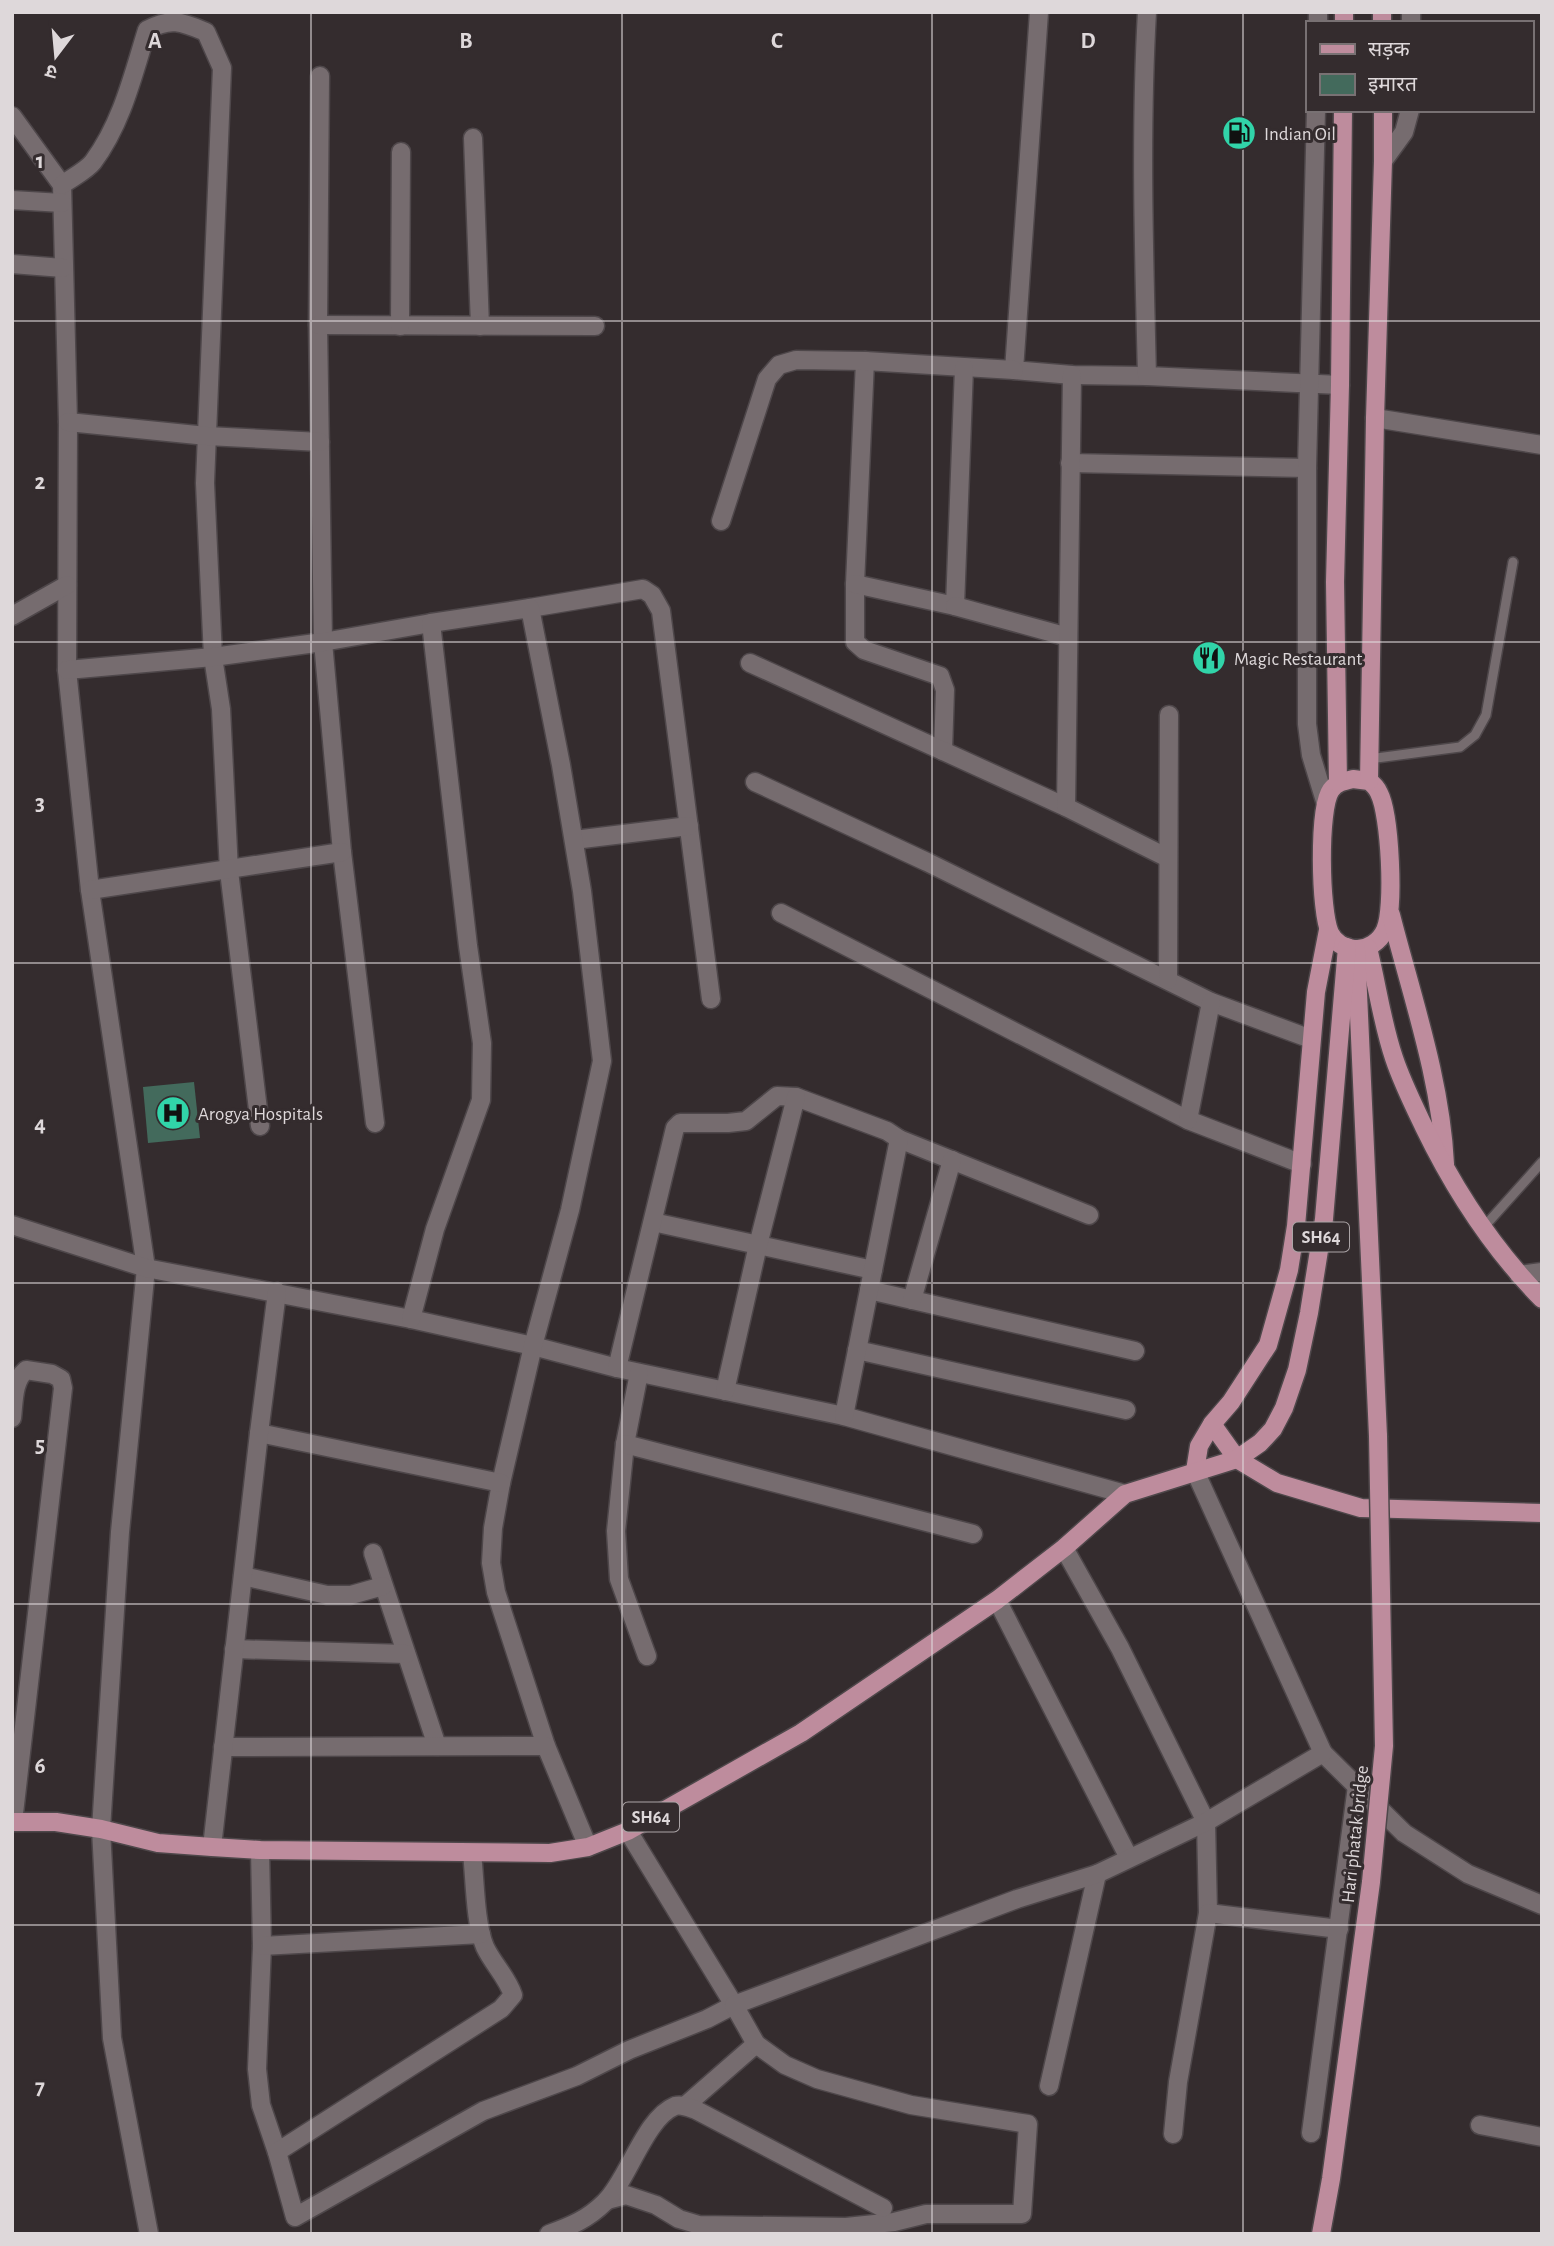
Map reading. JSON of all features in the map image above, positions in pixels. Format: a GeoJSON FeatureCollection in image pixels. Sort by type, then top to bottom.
{"type":"FeatureCollection","features":[{"type":"Feature","properties":{"kind":"main road"},"geometry":{"type":"LineString","coordinates":[[1338,783],[1335,582],[1343,112]]}},
{"type":"Feature","properties":{"kind":"main road"},"geometry":{"type":"LineString","coordinates":[[1369,781],[1353,779],[1338,783],[1329,792],[1322,815],[1324,903],[1328,930],[1341,945],[1357,948],[1386,929],[1389,909],[1390,857],[1385,813],[1380,794],[1369,781],[1383,112]]}},
{"type":"Feature","properties":{"kind":"main road"},"geometry":{"type":"LineString","coordinates":[[1389,909],[1434,1081],[1444,1129],[1446,1171]]}},
{"type":"Feature","properties":{"kind":"main road","name":"SH64"},"geometry":{"type":"LineString","coordinates":[[1195,1471],[1199,1446],[1268,1345],[1289,1270],[1296,1226],[1316,992],[1328,930]]}},
{"type":"Feature","properties":{"kind":"main road"},"geometry":{"type":"LineString","coordinates":[[1357,948],[1393,1057],[1446,1171],[1482,1229],[1542,1299]]}},
{"type":"Feature","properties":{"kind":"main road","name":"SH64"},"geometry":{"type":"LineString","coordinates":[[13,1822],[56,1822],[101,1829],[158,1843],[260,1850],[550,1853],[588,1847],[628,1830],[801,1733],[997,1600],[1064,1548],[1125,1494],[1237,1459],[1260,1443],[1273,1429],[1284,1408],[1300,1359],[1324,1219],[1357,948]]}},
{"type":"Feature","properties":{"kind":"main road","name":"Hari phatak bridge"},"geometry":{"type":"LineString","coordinates":[[1321,2234],[1331,2179],[1371,1882],[1384,1746],[1378,1436],[1357,948]]}},
{"type":"Feature","properties":{"kind":"main road"},"geometry":{"type":"LineString","coordinates":[[1212,1424],[1237,1459],[1277,1483],[1361,1508],[1542,1513]]}},
{"type":"Feature","properties":{"kind":"street"},"geometry":{"type":"LineString","coordinates":[[1014,370],[1039,12]]}},
{"type":"Feature","properties":{"kind":"street"},"geometry":{"type":"LineString","coordinates":[[1147,12],[1144,61],[1147,376]]}},
{"type":"Feature","properties":{"kind":"street"},"geometry":{"type":"LineString","coordinates":[[12,200],[62,194],[91,164],[118,118],[147,30],[163,22],[185,23],[206,32],[222,68],[205,484],[213,657],[221,709],[229,870],[260,1126]]}},
{"type":"Feature","properties":{"kind":"street"},"geometry":{"type":"LineString","coordinates":[[320,76],[318,326],[323,642],[342,852],[375,1123]]}},
{"type":"Feature","properties":{"kind":"street"},"geometry":{"type":"LineString","coordinates":[[1316,112],[1307,468],[1307,724],[1311,755],[1325,802]]}},
{"type":"Feature","properties":{"kind":"street"},"geometry":{"type":"LineString","coordinates":[[1384,161],[1405,132],[1410,112]]}},
{"type":"Feature","properties":{"kind":"street"},"geometry":{"type":"LineString","coordinates":[[12,117],[62,194],[68,422],[67,670],[90,890],[146,1268],[120,1532],[101,1829],[112,2038],[149,2234]]}},
{"type":"Feature","properties":{"kind":"street"},"geometry":{"type":"LineString","coordinates":[[473,138],[480,326]]}},
{"type":"Feature","properties":{"kind":"street"},"geometry":{"type":"LineString","coordinates":[[400,326],[401,152]]}},
{"type":"Feature","properties":{"kind":"street"},"geometry":{"type":"LineString","coordinates":[[12,264],[63,268]]}},
{"type":"Feature","properties":{"kind":"street"},"geometry":{"type":"LineString","coordinates":[[318,326],[595,326]]}},
{"type":"Feature","properties":{"kind":"street"},"geometry":{"type":"LineString","coordinates":[[721,521],[766,379],[779,365],[796,360],[864,361],[1072,375],[1340,385]]}},
{"type":"Feature","properties":{"kind":"street"},"geometry":{"type":"LineString","coordinates":[[864,361],[854,639],[858,647],[940,677],[945,690],[943,751]]}},
{"type":"Feature","properties":{"kind":"street"},"geometry":{"type":"LineString","coordinates":[[955,606],[964,368]]}},
{"type":"Feature","properties":{"kind":"street"},"geometry":{"type":"LineString","coordinates":[[1066,807],[1072,375]]}},
{"type":"Feature","properties":{"kind":"street"},"geometry":{"type":"LineString","coordinates":[[1375,418],[1542,445]]}},
{"type":"Feature","properties":{"kind":"street"},"geometry":{"type":"LineString","coordinates":[[68,422],[207,436],[320,442]]}},
{"type":"Feature","properties":{"kind":"street"},"geometry":{"type":"LineString","coordinates":[[1070,463],[1307,468]]}},
{"type":"Feature","properties":{"kind":"street"},"geometry":{"type":"LineString","coordinates":[[855,584],[955,606],[1068,637]]}},
{"type":"Feature","properties":{"kind":"street"},"geometry":{"type":"LineString","coordinates":[[12,616],[67,585]]}},
{"type":"Feature","properties":{"kind":"street"},"geometry":{"type":"LineString","coordinates":[[67,670],[213,657],[323,642],[643,589],[652,595],[661,611],[710,999]]}},
{"type":"Feature","properties":{"kind":"street"},"geometry":{"type":"LineString","coordinates":[[530,608],[574,840],[602,1061],[570,1210],[500,1483],[491,1563],[496,1592],[546,1746],[588,1847]]}},
{"type":"Feature","properties":{"kind":"street"},"geometry":{"type":"LineString","coordinates":[[411,1319],[435,1229],[481,1100],[482,1043],[468,946],[431,623]]}},
{"type":"Feature","properties":{"kind":"street"},"geometry":{"type":"LineString","coordinates":[[750,663],[1066,807],[1168,858]]}},
{"type":"Feature","properties":{"kind":"street"},"geometry":{"type":"LineString","coordinates":[[1168,981],[1169,715]]}},
{"type":"Feature","properties":{"kind":"street"},"geometry":{"type":"LineString","coordinates":[[755,782],[927,862],[1211,1002],[1311,1039]]}},
{"type":"Feature","properties":{"kind":"street"},"geometry":{"type":"LineString","coordinates":[[574,840],[689,826]]}},
{"type":"Feature","properties":{"kind":"street"},"geometry":{"type":"LineString","coordinates":[[90,890],[342,852]]}},
{"type":"Feature","properties":{"kind":"street"},"geometry":{"type":"LineString","coordinates":[[781,913],[1188,1120],[1301,1164]]}},
{"type":"Feature","properties":{"kind":"street"},"geometry":{"type":"LineString","coordinates":[[1188,1120],[1211,1002]]}},
{"type":"Feature","properties":{"kind":"street"},"geometry":{"type":"LineString","coordinates":[[617,1368],[676,1128],[680,1123],[746,1121],[777,1096],[796,1097],[1089,1215]]}},
{"type":"Feature","properties":{"kind":"street"},"geometry":{"type":"LineString","coordinates":[[725,1391],[758,1245],[796,1097]]}},
{"type":"Feature","properties":{"kind":"street"},"geometry":{"type":"LineString","coordinates":[[844,1416],[899,1139]]}},
{"type":"Feature","properties":{"kind":"street"},"geometry":{"type":"LineString","coordinates":[[912,1300],[952,1160]]}},
{"type":"Feature","properties":{"kind":"street"},"geometry":{"type":"LineString","coordinates":[[653,1222],[873,1270]]}},
{"type":"Feature","properties":{"kind":"street"},"geometry":{"type":"LineString","coordinates":[[12,1225],[146,1268],[411,1319],[639,1373],[844,1416],[1125,1494]]}},
{"type":"Feature","properties":{"kind":"street"},"geometry":{"type":"LineString","coordinates":[[1519,1275],[1542,1272]]}},
{"type":"Feature","properties":{"kind":"street"},"geometry":{"type":"LineString","coordinates":[[869,1290],[1135,1351]]}},
{"type":"Feature","properties":{"kind":"street"},"geometry":{"type":"LineString","coordinates":[[212,1847],[258,1433],[277,1292]]}},
{"type":"Feature","properties":{"kind":"street"},"geometry":{"type":"LineString","coordinates":[[857,1350],[1126,1410]]}},
{"type":"Feature","properties":{"kind":"street"},"geometry":{"type":"LineString","coordinates":[[12,1418],[16,1384],[23,1371],[52,1374],[61,1379],[63,1388],[13,1822]]}},
{"type":"Feature","properties":{"kind":"street"},"geometry":{"type":"LineString","coordinates":[[639,1373],[625,1444],[616,1531],[619,1579],[647,1656]]}},
{"type":"Feature","properties":{"kind":"street"},"geometry":{"type":"LineString","coordinates":[[258,1433],[500,1483]]}},
{"type":"Feature","properties":{"kind":"street"},"geometry":{"type":"LineString","coordinates":[[625,1444],[973,1534]]}},
{"type":"Feature","properties":{"kind":"street"},"geometry":{"type":"LineString","coordinates":[[1195,1471],[1323,1753],[1404,1833],[1468,1874],[1542,1905]]}},
{"type":"Feature","properties":{"kind":"street"},"geometry":{"type":"LineString","coordinates":[[1064,1548],[1120,1648],[1206,1822],[1208,1913],[1178,2082],[1173,2134]]}},
{"type":"Feature","properties":{"kind":"street"},"geometry":{"type":"LineString","coordinates":[[373,1553],[437,1746]]}},
{"type":"Feature","properties":{"kind":"street"},"geometry":{"type":"LineString","coordinates":[[243,1576],[327,1595],[351,1595],[383,1586]]}},
{"type":"Feature","properties":{"kind":"street"},"geometry":{"type":"LineString","coordinates":[[997,1600],[1129,1858]]}},
{"type":"Feature","properties":{"kind":"street"},"geometry":{"type":"LineString","coordinates":[[234,1649],[406,1654]]}},
{"type":"Feature","properties":{"kind":"street"},"geometry":{"type":"LineString","coordinates":[[223,1747],[546,1746]]}},
{"type":"Feature","properties":{"kind":"street"},"geometry":{"type":"LineString","coordinates":[[260,1850],[262,1946],[257,2068],[261,2105],[294,2225],[483,2111],[577,2076],[629,2050],[707,2019],[734,2005],[1017,1899],[1097,1874],[1206,1822],[1323,1753]]}},
{"type":"Feature","properties":{"kind":"street"},"geometry":{"type":"LineString","coordinates":[[1311,2133],[1357,1786]]}},
{"type":"Feature","properties":{"kind":"street"},"geometry":{"type":"LineString","coordinates":[[607,2200],[626,2194],[656,2205],[679,2219],[699,2225],[846,2227],[894,2222],[926,2214],[1022,2214],[1028,2124],[911,2105],[817,2079],[785,2065],[756,2044],[628,1830]]}},
{"type":"Feature","properties":{"kind":"street"},"geometry":{"type":"LineString","coordinates":[[276,2152],[509,2002],[513,1995],[510,1987],[481,1934],[472,1853]]}},
{"type":"Feature","properties":{"kind":"street"},"geometry":{"type":"LineString","coordinates":[[1049,2086],[1097,1874]]}},
{"type":"Feature","properties":{"kind":"street"},"geometry":{"type":"LineString","coordinates":[[1208,1913],[1339,1929]]}},
{"type":"Feature","properties":{"kind":"street"},"geometry":{"type":"LineString","coordinates":[[262,1946],[481,1934]]}},
{"type":"Feature","properties":{"kind":"street"},"geometry":{"type":"LineString","coordinates":[[685,2106],[756,2044]]}},
{"type":"Feature","properties":{"kind":"street"},"geometry":{"type":"LineString","coordinates":[[549,2234],[582,2222],[607,2200],[656,2121],[676,2106],[685,2106],[785,2155],[883,2208]]}},
{"type":"Feature","properties":{"kind":"street"},"geometry":{"type":"LineString","coordinates":[[1480,2125],[1542,2137]]}},
{"type":"Feature","properties":{"kind":"lane"},"geometry":{"type":"LineString","coordinates":[[1369,759],[1460,747],[1475,735],[1486,715],[1513,562]]}},
{"type":"Feature","properties":{"kind":"lane"},"geometry":{"type":"LineString","coordinates":[[1482,1229],[1542,1162]]}},
{"type":"Feature","properties":{"kind":"building"},"geometry":{"type":"Polygon","coordinates":[[[194,1082],[200,1138],[148,1143],[143,1087],[194,1082]]]}},
{"type":"Feature","properties":{"kind":"place","name":"Indian Oil"},"geometry":{"type":"Point","coordinates":[1239,133]}},
{"type":"Feature","properties":{"kind":"place","name":"Magic Restaurant"},"geometry":{"type":"Point","coordinates":[1209,658]}},
{"type":"Feature","properties":{"kind":"place","name":"Arogya Hospitals"},"geometry":{"type":"Point","coordinates":[173,1113]}}]}
